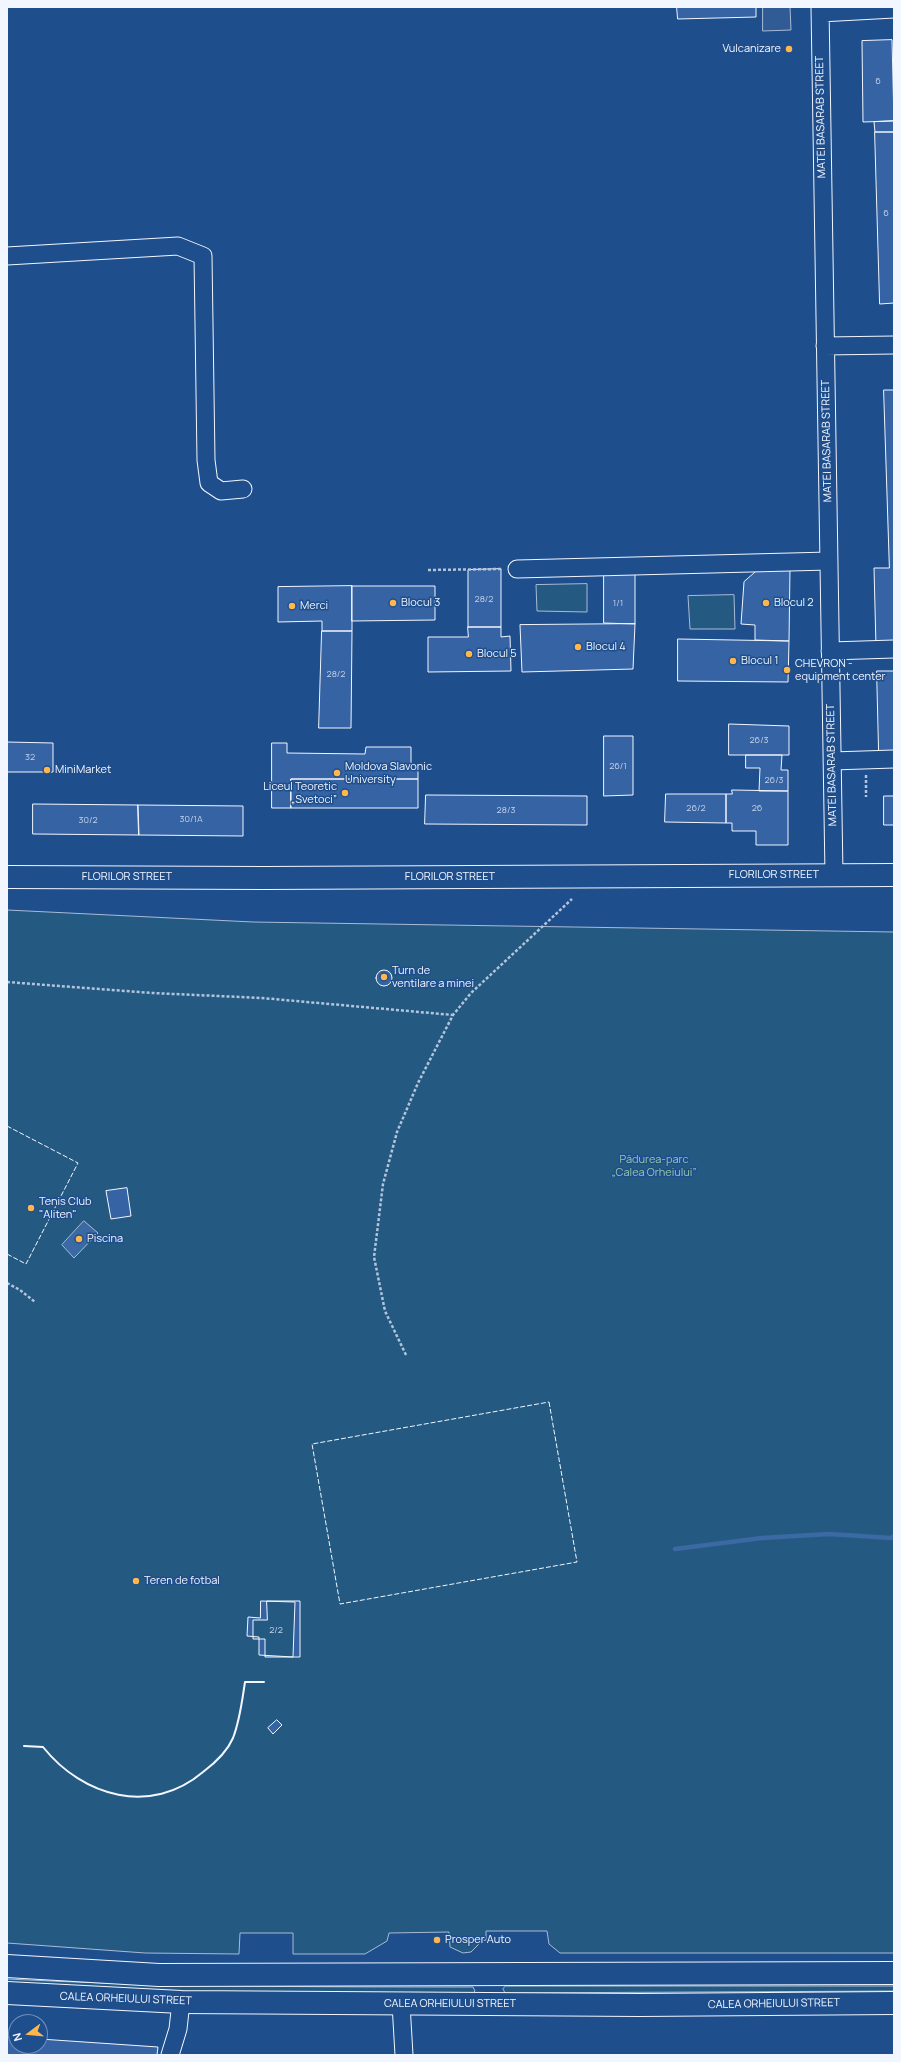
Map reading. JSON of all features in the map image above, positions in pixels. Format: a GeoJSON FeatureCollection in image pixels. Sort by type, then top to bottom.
{"type":"FeatureCollection","features":[{"type":"Feature","properties":{"kind":"main road","name":"FLORILOR STREET"},"geometry":{"type":"LineString","coordinates":[[7,877],[272,878],[894,875]]}},
{"type":"Feature","properties":{"kind":"main road"},"geometry":{"type":"LineString","coordinates":[[7,1966],[159,1975],[894,1972]]}},
{"type":"Feature","properties":{"kind":"main road"},"geometry":{"type":"LineString","coordinates":[[496,1974],[497,2005]]}},
{"type":"Feature","properties":{"kind":"main road","name":"CALEA ORHEIULUI STREET"},"geometry":{"type":"LineString","coordinates":[[7,1993],[180,2002],[497,2005],[894,2003]]}},
{"type":"Feature","properties":{"kind":"street"},"geometry":{"type":"LineString","coordinates":[[820,10],[894,9]]}},
{"type":"Feature","properties":{"kind":"street","name":"MATEI BASARAB STREET"},"geometry":{"type":"LineString","coordinates":[[820,10],[834,875]]}},
{"type":"Feature","properties":{"kind":"street"},"geometry":{"type":"LineString","coordinates":[[7,256],[178,246],[204,256],[206,460],[209,483],[221,490],[243,489]]}},
{"type":"Feature","properties":{"kind":"street"},"geometry":{"type":"LineString","coordinates":[[825,346],[894,345]]}},
{"type":"Feature","properties":{"kind":"street"},"geometry":{"type":"LineString","coordinates":[[517,569],[829,561]]}},
{"type":"Feature","properties":{"kind":"street"},"geometry":{"type":"LineString","coordinates":[[830,651],[894,649]]}},
{"type":"Feature","properties":{"kind":"street"},"geometry":{"type":"LineString","coordinates":[[832,762],[894,759]]}},
{"type":"Feature","properties":{"kind":"street"},"geometry":{"type":"LineString","coordinates":[[170,2055],[178,2029],[180,2002]]}},
{"type":"Feature","properties":{"kind":"street"},"geometry":{"type":"LineString","coordinates":[[401,2004],[404,2055]]}},
{"type":"Feature","properties":{"kind":"path"},"geometry":{"type":"LineString","coordinates":[[428,570],[517,569]]}},
{"type":"Feature","properties":{"kind":"path"},"geometry":{"type":"LineString","coordinates":[[866,774],[866,797]]}},
{"type":"Feature","properties":{"kind":"path"},"geometry":{"type":"LineString","coordinates":[[406,1355],[385,1310],[376,1274],[374,1257],[383,1184],[397,1132],[418,1083],[453,1015],[471,993],[572,899]]}},
{"type":"Feature","properties":{"kind":"path"},"geometry":{"type":"LineString","coordinates":[[7,982],[152,993],[276,999],[453,1015]]}},
{"type":"Feature","properties":{"kind":"path"},"geometry":{"type":"LineString","coordinates":[[7,1283],[25,1293],[35,1302]]}},
{"type":"Feature","properties":{"kind":"green space"},"geometry":{"type":"Polygon","coordinates":[[[587,584],[587,612],[537,611],[536,585],[587,584]]]}},
{"type":"Feature","properties":{"kind":"green space"},"geometry":{"type":"Polygon","coordinates":[[[734,595],[735,629],[690,629],[688,596],[734,595]]]}},
{"type":"Feature","properties":{"kind":"green space","name":"Pădurea-parc „Calea Orheiului”"},"geometry":{"type":"Polygon","coordinates":[[[7,910],[253,922],[894,932],[894,1953],[560,1953],[549,1944],[547,1931],[486,1931],[486,1940],[482,1941],[471,1952],[463,1953],[450,1947],[449,1932],[389,1933],[387,1941],[365,1954],[293,1954],[293,1933],[240,1933],[239,1954],[145,1953],[7,1943],[7,910]]]}},
{"type":"Feature","properties":{"kind":"green space"},"geometry":{"type":"Polygon","coordinates":[[[7,1979],[181,1985],[473,1987],[475,1991],[473,1993],[234,1993],[7,1985],[7,1979]]]}},
{"type":"Feature","properties":{"kind":"green space"},"geometry":{"type":"Polygon","coordinates":[[[506,1986],[894,1986],[894,1991],[505,1993],[503,1989],[506,1986]]]}},
{"type":"Feature","properties":{"kind":"shaded area"},"geometry":{"type":"Polygon","coordinates":[[[763,7],[790,7],[791,30],[763,31],[763,7]]]}},
{"type":"Feature","properties":{"kind":"shaded area","name":"Piscina"},"geometry":{"type":"Polygon","coordinates":[[[84,1221],[98,1233],[74,1258],[62,1245],[84,1221]]]}},
{"type":"Feature","properties":{"kind":"building"},"geometry":{"type":"Polygon","coordinates":[[[677,7],[756,7],[756,17],[678,19],[677,7]]]}},
{"type":"Feature","properties":{"kind":"building"},"geometry":{"type":"Polygon","coordinates":[[[892,40],[894,121],[863,122],[862,41],[892,40]]]}},
{"type":"Feature","properties":{"kind":"building"},"geometry":{"type":"Polygon","coordinates":[[[894,121],[894,132],[875,132],[874,122],[894,121]]]}},
{"type":"Feature","properties":{"kind":"building"},"geometry":{"type":"Polygon","coordinates":[[[875,132],[894,132],[894,303],[880,304],[875,132]]]}},
{"type":"Feature","properties":{"kind":"building"},"geometry":{"type":"Polygon","coordinates":[[[884,390],[894,390],[894,646],[876,647],[874,568],[889,568],[884,390]]]}},
{"type":"Feature","properties":{"kind":"building","name":"Blocul 2"},"geometry":{"type":"Polygon","coordinates":[[[760,568],[790,568],[789,641],[755,640],[755,625],[741,624],[744,582],[760,568]]]}},
{"type":"Feature","properties":{"kind":"building"},"geometry":{"type":"Polygon","coordinates":[[[501,569],[501,627],[468,627],[468,570],[501,569]]]}},
{"type":"Feature","properties":{"kind":"building"},"geometry":{"type":"Polygon","coordinates":[[[604,571],[635,572],[635,624],[604,623],[604,571]]]}},
{"type":"Feature","properties":{"kind":"building"},"geometry":{"type":"Polygon","coordinates":[[[352,586],[352,631],[322,631],[322,621],[278,622],[278,587],[352,586]]]}},
{"type":"Feature","properties":{"kind":"building","name":"Blocul 3"},"geometry":{"type":"Polygon","coordinates":[[[352,586],[435,586],[435,620],[352,621],[352,586]]]}},
{"type":"Feature","properties":{"kind":"building","name":"Blocul 4"},"geometry":{"type":"Polygon","coordinates":[[[635,624],[633,669],[522,672],[520,625],[635,624]]]}},
{"type":"Feature","properties":{"kind":"building","name":"Blocul 5"},"geometry":{"type":"Polygon","coordinates":[[[468,627],[501,627],[501,637],[510,636],[511,671],[428,672],[428,637],[468,637],[468,627]]]}},
{"type":"Feature","properties":{"kind":"building"},"geometry":{"type":"Polygon","coordinates":[[[322,631],[352,631],[351,728],[319,728],[322,631]]]}},
{"type":"Feature","properties":{"kind":"building","name":"Blocul 1"},"geometry":{"type":"Polygon","coordinates":[[[678,639],[789,641],[788,682],[678,681],[678,639]]]}},
{"type":"Feature","properties":{"kind":"building"},"geometry":{"type":"Polygon","coordinates":[[[877,671],[894,671],[894,752],[879,752],[877,671]]]}},
{"type":"Feature","properties":{"kind":"building"},"geometry":{"type":"Polygon","coordinates":[[[729,724],[789,726],[789,755],[729,755],[729,724]]]}},
{"type":"Feature","properties":{"kind":"building"},"geometry":{"type":"Polygon","coordinates":[[[604,736],[633,736],[633,795],[604,796],[604,736]]]}},
{"type":"Feature","properties":{"kind":"building"},"geometry":{"type":"Polygon","coordinates":[[[7,742],[53,743],[53,772],[7,772],[7,742]]]}},
{"type":"Feature","properties":{"kind":"building"},"geometry":{"type":"Polygon","coordinates":[[[272,743],[287,743],[287,753],[365,754],[366,747],[411,747],[411,770],[418,770],[418,779],[291,779],[291,808],[272,808],[272,743]]]}},
{"type":"Feature","properties":{"kind":"building"},"geometry":{"type":"Polygon","coordinates":[[[746,755],[782,755],[781,770],[788,770],[788,791],[759,791],[760,768],[746,768],[746,755]]]}},
{"type":"Feature","properties":{"kind":"building"},"geometry":{"type":"Polygon","coordinates":[[[291,779],[418,779],[418,808],[291,808],[291,779]]]}},
{"type":"Feature","properties":{"kind":"building"},"geometry":{"type":"Polygon","coordinates":[[[732,790],[788,791],[788,845],[756,845],[756,831],[732,831],[732,823],[726,823],[726,794],[732,794],[732,790]]]}},
{"type":"Feature","properties":{"kind":"building"},"geometry":{"type":"Polygon","coordinates":[[[666,794],[726,794],[726,823],[665,822],[666,794]]]}},
{"type":"Feature","properties":{"kind":"building"},"geometry":{"type":"Polygon","coordinates":[[[426,795],[587,796],[587,825],[425,824],[426,795]]]}},
{"type":"Feature","properties":{"kind":"building"},"geometry":{"type":"Polygon","coordinates":[[[884,796],[894,796],[894,825],[884,825],[884,796]]]}},
{"type":"Feature","properties":{"kind":"building"},"geometry":{"type":"Polygon","coordinates":[[[33,804],[138,805],[139,835],[33,834],[33,804]]]}},
{"type":"Feature","properties":{"kind":"building"},"geometry":{"type":"Polygon","coordinates":[[[138,805],[243,806],[243,836],[139,835],[138,805]]]}},
{"type":"Feature","properties":{"kind":"building","name":"Turn de ventilare a minei"},"geometry":{"type":"Polygon","coordinates":[[[381,970],[387,970],[392,975],[390,984],[387,986],[381,986],[376,981],[376,975],[381,970]]]}},
{"type":"Feature","properties":{"kind":"building"},"geometry":{"type":"Polygon","coordinates":[[[127,1188],[131,1216],[111,1219],[106,1191],[127,1188]]]}},
{"type":"Feature","properties":{"kind":"building"},"geometry":{"type":"Polygon","coordinates":[[[261,1601],[295,1602],[293,1657],[259,1655],[259,1637],[247,1636],[248,1617],[260,1618],[261,1601]]]}},
{"type":"Feature","properties":{"kind":"building"},"geometry":{"type":"Polygon","coordinates":[[[267,1601],[300,1601],[300,1657],[265,1657],[265,1639],[253,1639],[253,1620],[267,1620],[267,1601]]]}},
{"type":"Feature","properties":{"kind":"building"},"geometry":{"type":"Polygon","coordinates":[[[277,1720],[282,1725],[273,1734],[268,1728],[277,1720]]]}},
{"type":"Feature","properties":{"kind":"building"},"geometry":{"type":"Polygon","coordinates":[[[7,2037],[8,2054],[48,2054],[48,2040],[158,2047],[157,2055],[7,2055],[7,2037]]]}},
{"type":"Feature","properties":{"kind":"waterway"},"geometry":{"type":"LineString","coordinates":[[675,1549],[762,1538],[829,1534],[891,1538],[894,1536]]}},
{"type":"Feature","properties":{"kind":"fence"},"geometry":{"type":"LineString","coordinates":[[7,1126],[78,1163],[26,1264],[7,1254]]}},
{"type":"Feature","properties":{"kind":"fence"},"geometry":{"type":"LineString","coordinates":[[549,1402],[577,1562],[340,1604],[312,1444],[549,1402]]}},
{"type":"Feature","properties":{"kind":"wall"},"geometry":{"type":"LineString","coordinates":[[24,1746],[43,1747],[59,1764],[78,1778],[97,1788],[118,1795],[140,1797],[162,1794],[183,1786],[212,1765],[220,1757],[233,1738],[245,1682],[264,1682]]}},
{"type":"Feature","properties":{"kind":"place","name":"Vulcanizare"},"geometry":{"type":"Point","coordinates":[789,49]}},
{"type":"Feature","properties":{"kind":"place","name":"Blocul 3"},"geometry":{"type":"Point","coordinates":[393,603]}},
{"type":"Feature","properties":{"kind":"place","name":"Blocul 2"},"geometry":{"type":"Point","coordinates":[766,603]}},
{"type":"Feature","properties":{"kind":"place","name":"Merci"},"geometry":{"type":"Point","coordinates":[292,606]}},
{"type":"Feature","properties":{"kind":"place","name":"Blocul 4"},"geometry":{"type":"Point","coordinates":[578,647]}},
{"type":"Feature","properties":{"kind":"place","name":"Blocul 5"},"geometry":{"type":"Point","coordinates":[469,654]}},
{"type":"Feature","properties":{"kind":"place","name":"Blocul 1"},"geometry":{"type":"Point","coordinates":[733,661]}},
{"type":"Feature","properties":{"kind":"place","name":"CHEVRON - equipment center"},"geometry":{"type":"Point","coordinates":[787,670]}},
{"type":"Feature","properties":{"kind":"place","name":"MiniMarket"},"geometry":{"type":"Point","coordinates":[47,770]}},
{"type":"Feature","properties":{"kind":"place","name":"Moldova Slavonic University"},"geometry":{"type":"Point","coordinates":[337,773]}},
{"type":"Feature","properties":{"kind":"place","name":"Liceul Teoretic „Svetoci”"},"geometry":{"type":"Point","coordinates":[345,793]}},
{"type":"Feature","properties":{"kind":"place","name":"Turn de ventilare a minei"},"geometry":{"type":"Point","coordinates":[384,977]}},
{"type":"Feature","properties":{"kind":"place","name":"Tenis Club \"Aliten\""},"geometry":{"type":"Point","coordinates":[31,1208]}},
{"type":"Feature","properties":{"kind":"place","name":"Piscina"},"geometry":{"type":"Point","coordinates":[79,1239]}},
{"type":"Feature","properties":{"kind":"place","name":"Teren de fotbal"},"geometry":{"type":"Point","coordinates":[136,1581]}},
{"type":"Feature","properties":{"kind":"place","name":"Prosper Auto"},"geometry":{"type":"Point","coordinates":[437,1940]}}]}
